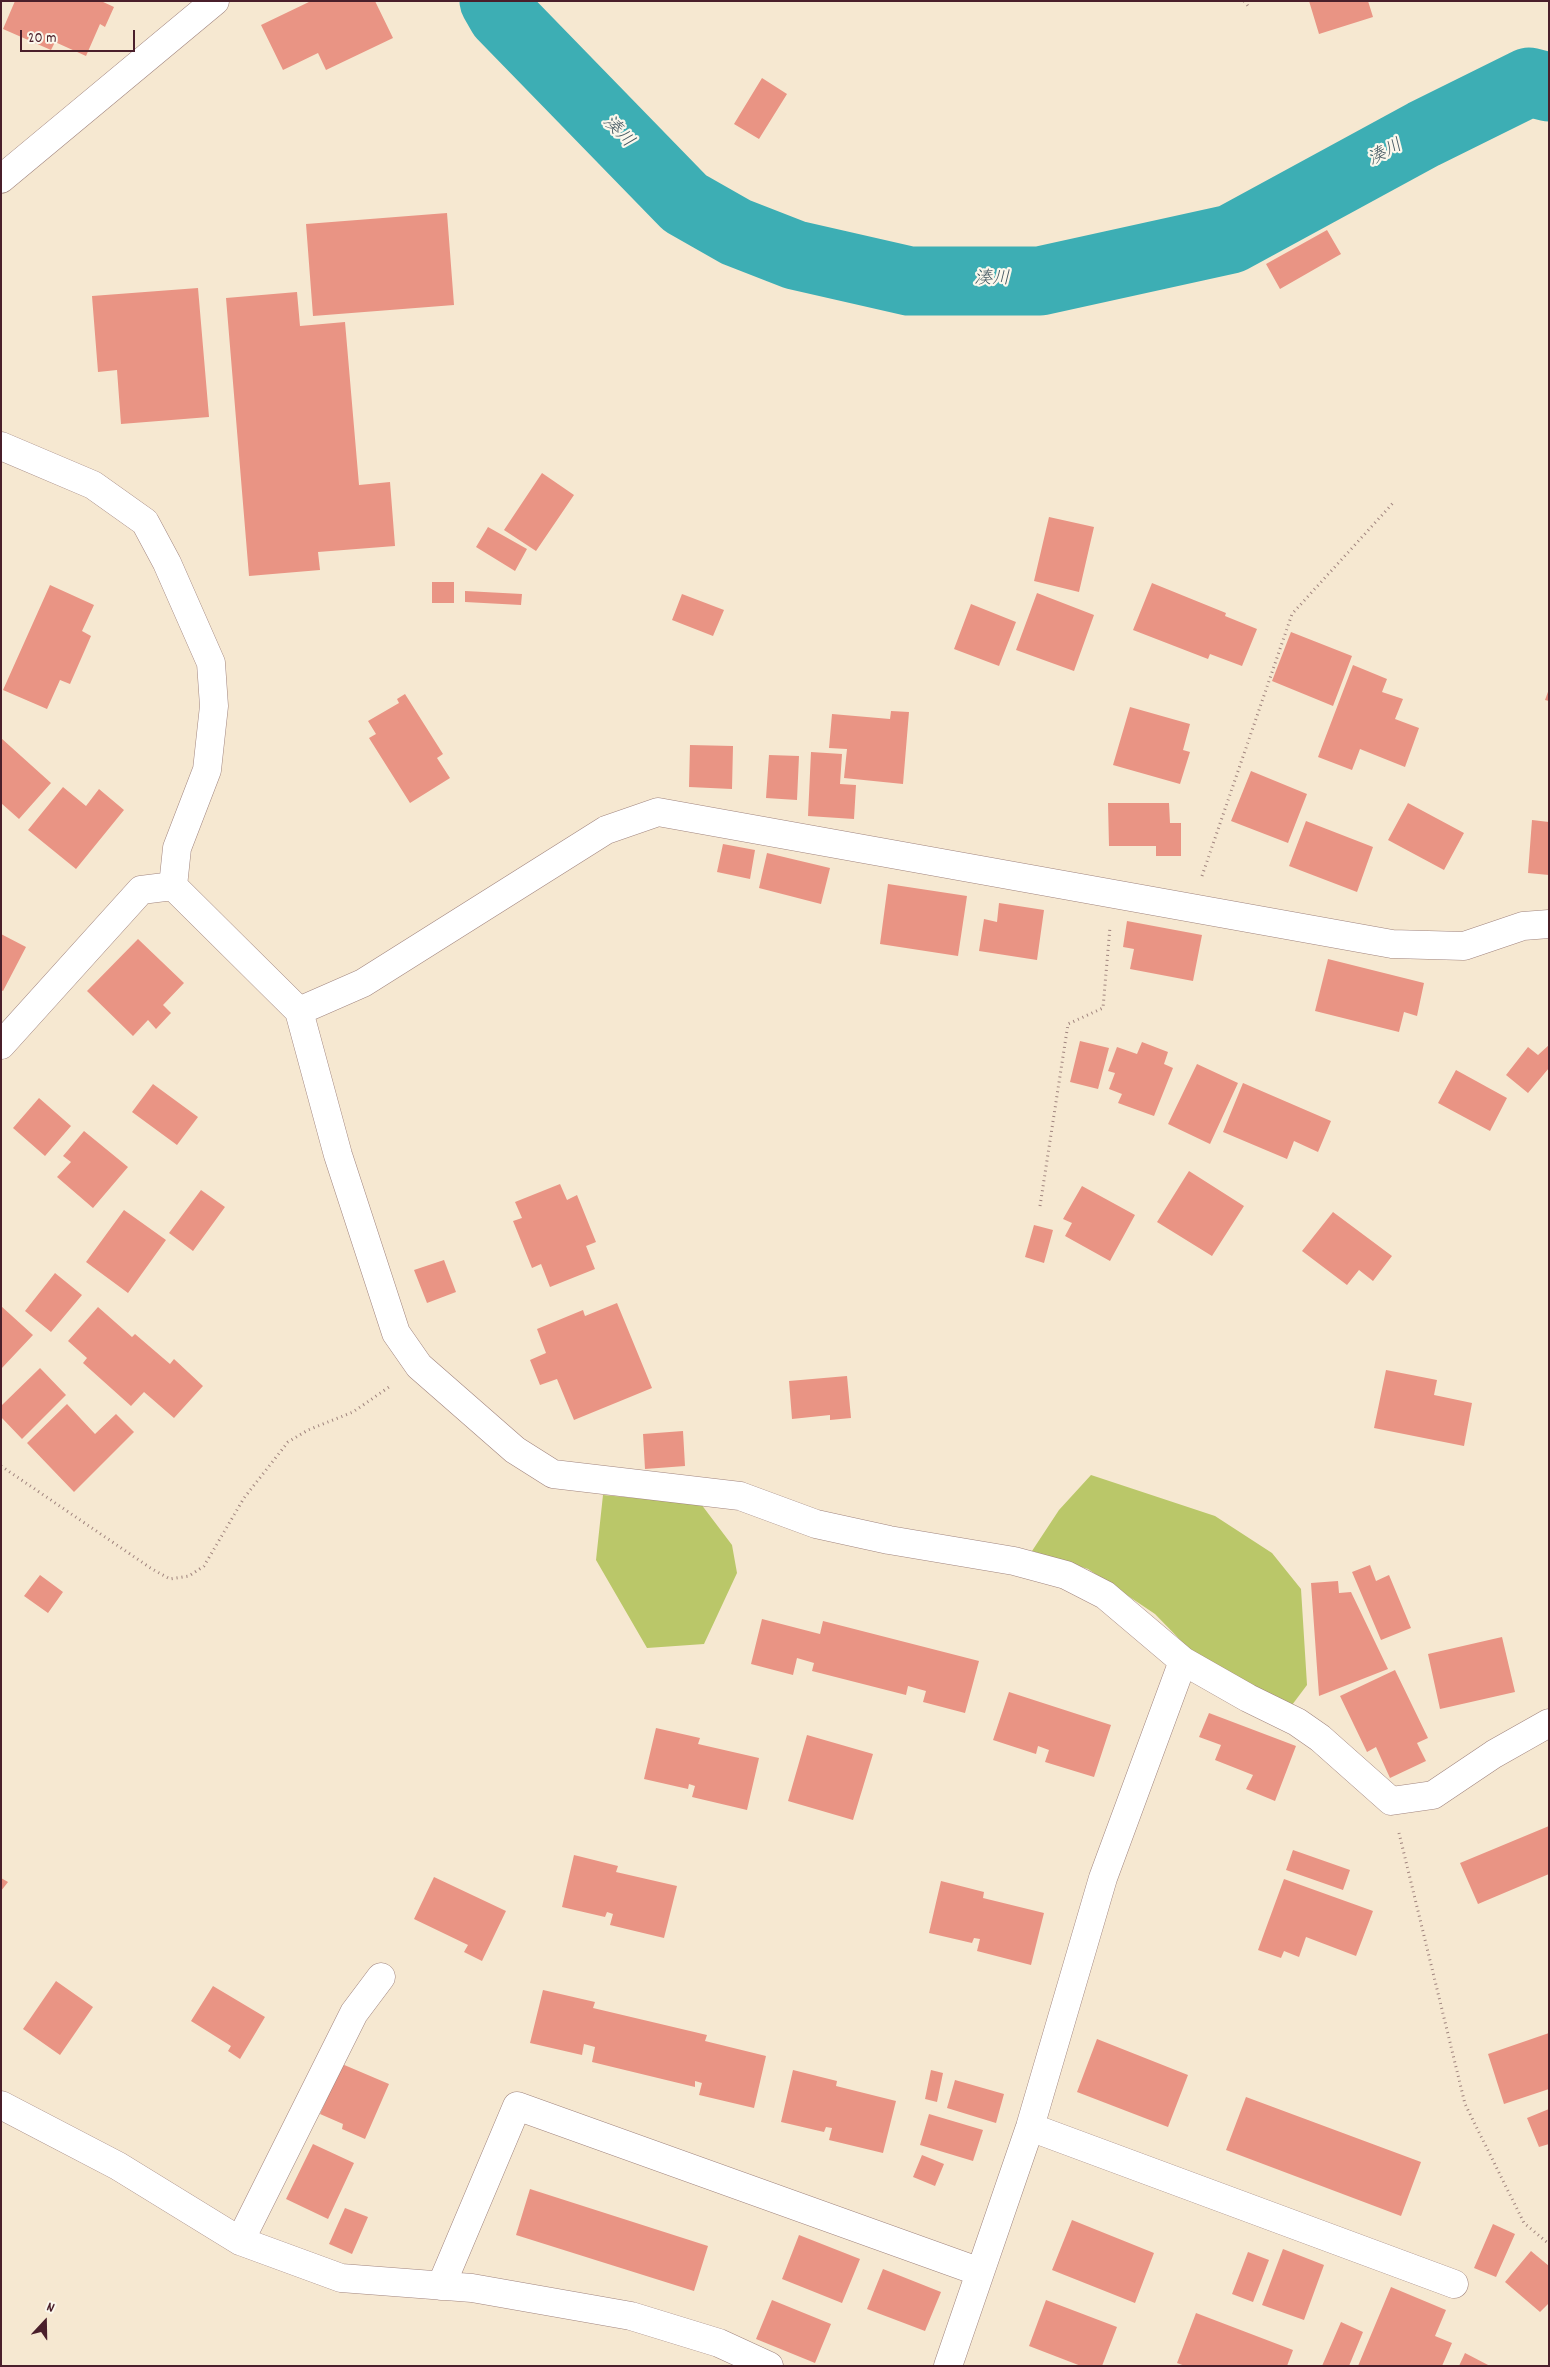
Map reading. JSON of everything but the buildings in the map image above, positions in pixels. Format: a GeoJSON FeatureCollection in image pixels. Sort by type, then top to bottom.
{"type":"FeatureCollection","features":[{"type":"Feature","properties":{"kind":"street"},"geometry":{"type":"LineString","coordinates":[[1,179],[215,1]]}},
{"type":"Feature","properties":{"kind":"street"},"geometry":{"type":"LineString","coordinates":[[1,446],[93,485],[145,522],[167,562],[211,663],[214,706],[207,770],[178,848],[173,886]]}},
{"type":"Feature","properties":{"kind":"street"},"geometry":{"type":"LineString","coordinates":[[299,1011],[363,983],[606,830],[658,812],[1392,944],[1464,946],[1522,926],[1549,924]]}},
{"type":"Feature","properties":{"kind":"street"},"geometry":{"type":"LineString","coordinates":[[173,886],[299,1011],[338,1155],[396,1333],[420,1366],[515,1450],[553,1474],[740,1496],[816,1524],[889,1540],[1014,1560],[1066,1576],[1105,1595],[1183,1661],[1248,1698],[1296,1722],[1320,1738],[1391,1801],[1433,1795],[1494,1754],[1549,1723]]}},
{"type":"Feature","properties":{"kind":"street"},"geometry":{"type":"LineString","coordinates":[[1,1045],[141,890],[173,886]]}},
{"type":"Feature","properties":{"kind":"street"},"geometry":{"type":"LineString","coordinates":[[948,2366],[1030,2128],[1103,1878],[1183,1661]]}},
{"type":"Feature","properties":{"kind":"street"},"geometry":{"type":"LineString","coordinates":[[240,2241],[354,2013],[381,1977]]}},
{"type":"Feature","properties":{"kind":"street"},"geometry":{"type":"LineString","coordinates":[[1,2105],[118,2166],[240,2241],[341,2278],[472,2288],[631,2316],[719,2343],[769,2366]]}},
{"type":"Feature","properties":{"kind":"street"},"geometry":{"type":"LineString","coordinates":[[441,2286],[518,2106],[980,2272]]}},
{"type":"Feature","properties":{"kind":"street"},"geometry":{"type":"LineString","coordinates":[[1030,2128],[1454,2284]]}},
{"type":"Feature","properties":{"kind":"path"},"geometry":{"type":"LineString","coordinates":[[1244,1],[1248,6]]}},
{"type":"Feature","properties":{"kind":"path"},"geometry":{"type":"LineString","coordinates":[[1192,907],[1292,614],[1393,503]]}},
{"type":"Feature","properties":{"kind":"path"},"geometry":{"type":"LineString","coordinates":[[1040,1206],[1068,1024],[1103,1008],[1112,894]]}},
{"type":"Feature","properties":{"kind":"path"},"geometry":{"type":"LineString","coordinates":[[1,1466],[152,1569],[170,1578],[189,1576],[204,1566],[244,1498],[288,1442],[308,1430],[353,1412],[420,1366]]}},
{"type":"Feature","properties":{"kind":"path"},"geometry":{"type":"LineString","coordinates":[[1391,1801],[1465,2104],[1524,2223],[1549,2244]]}},
{"type":"Feature","properties":{"kind":"green space"},"geometry":{"type":"Polygon","coordinates":[[[1091,1475],[1215,1516],[1272,1553],[1301,1589],[1307,1685],[1292,1705],[1250,1689],[1193,1653],[1155,1614],[1088,1569],[1032,1551],[1059,1510],[1091,1475]]]}},
{"type":"Feature","properties":{"kind":"green space"},"geometry":{"type":"Polygon","coordinates":[[[603,1495],[701,1504],[732,1545],[737,1573],[704,1644],[647,1648],[596,1560],[603,1495]]]}},
{"type":"Feature","properties":{"kind":"waterway","name":"湊川"},"geometry":{"type":"LineString","coordinates":[[494,1],[502,15],[685,203],[736,232],[795,255],[909,281],[1040,281],[1231,239],[1424,134],[1529,82],[1549,87]]}}]}
